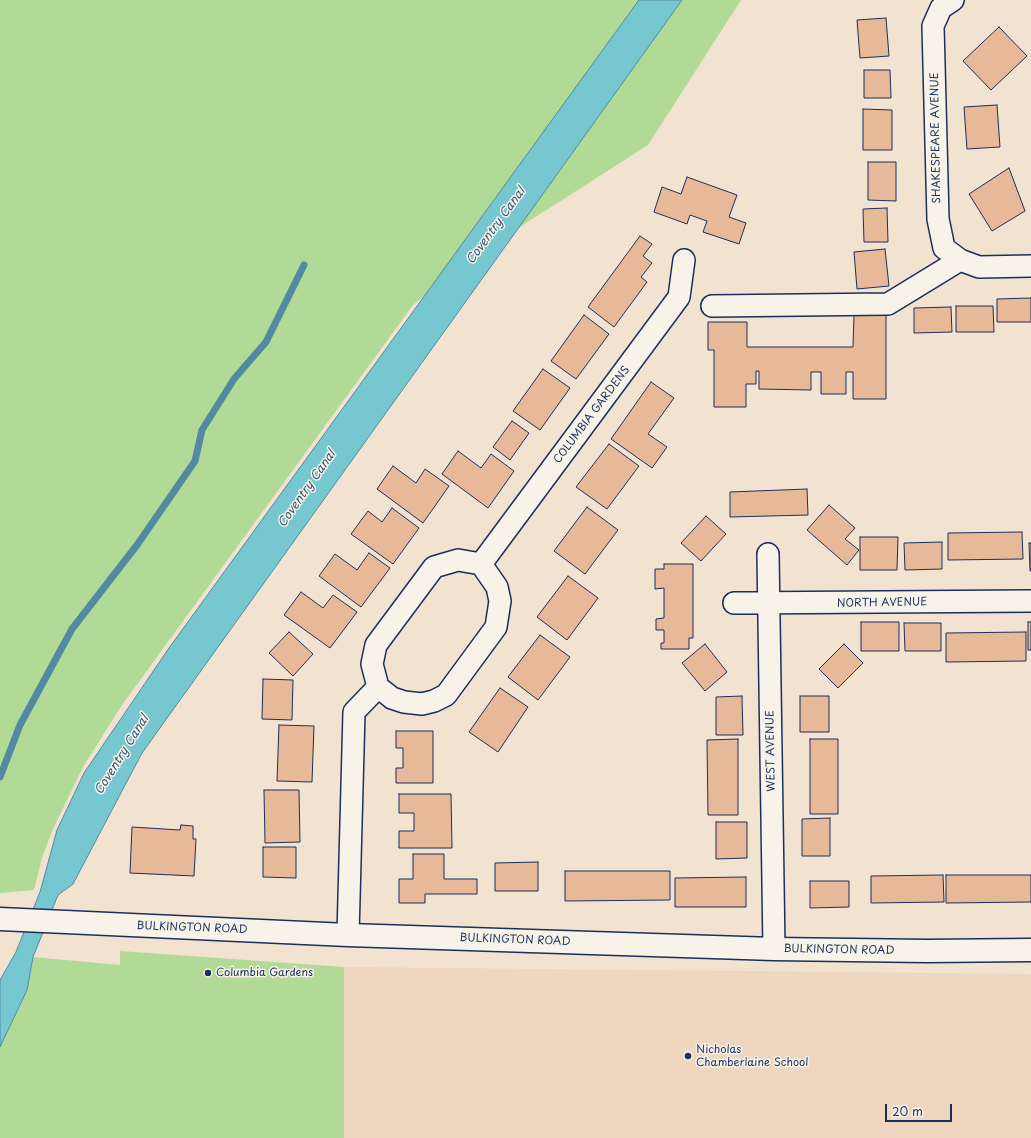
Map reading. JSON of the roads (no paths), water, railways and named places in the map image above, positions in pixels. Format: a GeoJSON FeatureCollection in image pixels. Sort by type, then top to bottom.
{"type":"FeatureCollection","features":[{"type":"Feature","properties":{"kind":"main road","name":"BULKINGTON ROAD"},"geometry":{"type":"LineString","coordinates":[[5,918],[73,923],[348,935],[774,949],[927,951],[1031,950]]}},
{"type":"Feature","properties":{"kind":"street","name":"SHAKESPEARE AVENUE"},"geometry":{"type":"LineString","coordinates":[[947,4],[933,26],[938,219],[944,248],[960,260],[979,267],[1031,266]]}},
{"type":"Feature","properties":{"kind":"street","name":"COLUMBIA GARDENS"},"geometry":{"type":"LineString","coordinates":[[481,564],[680,297],[684,260]]}},
{"type":"Feature","properties":{"kind":"street"},"geometry":{"type":"LineString","coordinates":[[712,306],[888,304],[960,260]]}},
{"type":"Feature","properties":{"kind":"street","name":"WEST AVENUE"},"geometry":{"type":"LineString","coordinates":[[768,554],[774,949]]}},
{"type":"Feature","properties":{"kind":"street"},"geometry":{"type":"LineString","coordinates":[[458,560],[481,564],[497,588],[500,601],[496,627],[446,695],[434,701],[422,704],[404,702],[392,698],[378,687],[372,664],[376,645],[434,567],[458,560]]}},
{"type":"Feature","properties":{"kind":"street","name":"NORTH AVENUE"},"geometry":{"type":"LineString","coordinates":[[734,603],[769,604],[1031,601]]}},
{"type":"Feature","properties":{"kind":"street"},"geometry":{"type":"LineString","coordinates":[[348,935],[354,712],[378,687]]}},
{"type":"Feature","properties":{"kind":"water","name":"Coventry Canal"},"geometry":{"type":"Polygon","coordinates":[[[639,0],[682,0],[142,753],[73,884],[58,895],[33,957],[27,990],[0,1047],[0,980],[16,952],[40,892],[57,830],[84,773],[169,648],[639,0]]]}},
{"type":"Feature","properties":{"kind":"waterway"},"geometry":{"type":"LineString","coordinates":[[0,777],[20,725],[72,629],[137,545],[195,461],[202,430],[234,379],[266,342],[304,265]]}},
{"type":"Feature","properties":{"kind":"place","name":"Columbia Gardens"},"geometry":{"type":"Point","coordinates":[208,973]}},
{"type":"Feature","properties":{"kind":"place","name":"Nicholas Chamberlaine School"},"geometry":{"type":"Point","coordinates":[688,1056]}}]}
